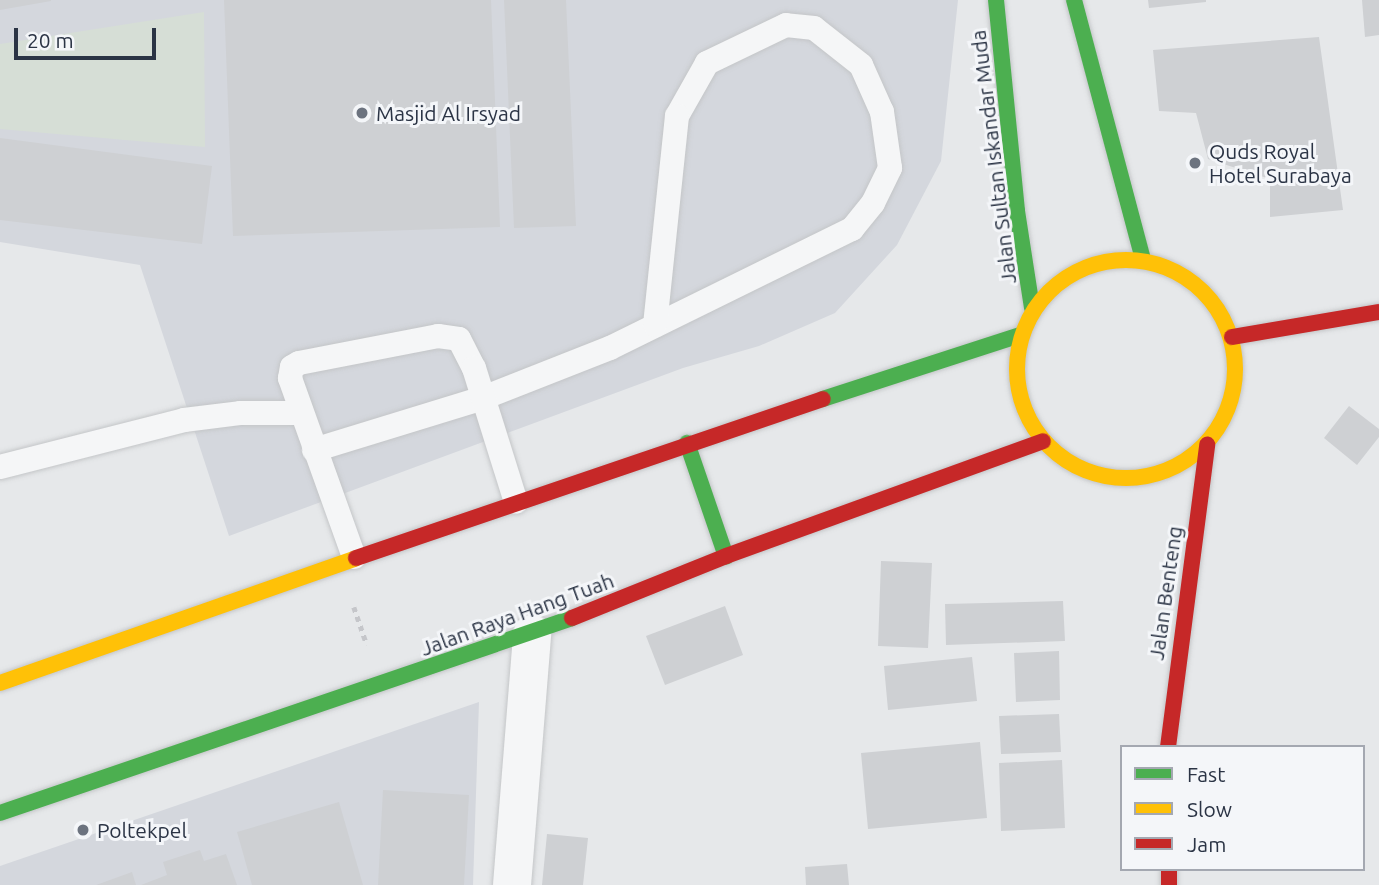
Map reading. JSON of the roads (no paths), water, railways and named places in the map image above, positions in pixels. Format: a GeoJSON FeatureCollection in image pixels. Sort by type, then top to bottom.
{"type":"FeatureCollection","features":[{"type":"Feature","properties":{"kind":"main road","name":"Jalan Sultan Iskandar Muda"},"geometry":{"type":"LineString","coordinates":[[996,0],[1017,211],[1032,309]]}},
{"type":"Feature","properties":{"kind":"main road"},"geometry":{"type":"LineString","coordinates":[[1074,0],[1143,258]]}},
{"type":"Feature","properties":{"kind":"main road"},"geometry":{"type":"LineString","coordinates":[[1143,258],[1199,285],[1232,337],[1237,375],[1228,412],[1207,445],[1168,471],[1124,479],[1079,469],[1043,441],[1018,391],[1020,335],[1032,309],[1080,266],[1143,258]]}},
{"type":"Feature","properties":{"kind":"main road"},"geometry":{"type":"LineString","coordinates":[[1232,337],[1379,312]]}},
{"type":"Feature","properties":{"kind":"main road"},"geometry":{"type":"LineString","coordinates":[[0,683],[687,443],[1020,335]]}},
{"type":"Feature","properties":{"kind":"main road","name":"Jalan Raya Hang Tuah"},"geometry":{"type":"LineString","coordinates":[[0,813],[532,634],[726,556],[1043,441]]}},
{"type":"Feature","properties":{"kind":"main road"},"geometry":{"type":"LineString","coordinates":[[687,443],[726,556]]}},
{"type":"Feature","properties":{"kind":"main road","name":"Jalan Benteng"},"geometry":{"type":"LineString","coordinates":[[1168,745],[1207,445]]}},
{"type":"Feature","properties":{"kind":"street"},"geometry":{"type":"LineString","coordinates":[[512,885],[532,634]]}},
{"type":"Feature","properties":{"kind":"lane"},"geometry":{"type":"LineString","coordinates":[[314,450],[483,398],[655,326],[852,229],[873,202],[890,168],[882,112],[862,65],[814,28],[786,25],[707,63],[677,116],[655,326]]}},
{"type":"Feature","properties":{"kind":"lane"},"geometry":{"type":"LineString","coordinates":[[346,560],[335,506],[300,413],[290,378],[292,367],[299,363],[451,335],[465,345],[516,502]]}},
{"type":"Feature","properties":{"kind":"lane"},"geometry":{"type":"LineString","coordinates":[[0,467],[184,420],[240,413],[300,413]]}},
{"type":"Feature","properties":{"kind":"place","name":"Masjid Al Irsyad"},"geometry":{"type":"Point","coordinates":[362,113]}},
{"type":"Feature","properties":{"kind":"place","name":"Quds Royal Hotel Surabaya"},"geometry":{"type":"Point","coordinates":[1195,163]}},
{"type":"Feature","properties":{"kind":"place","name":"Poltekpel"},"geometry":{"type":"Point","coordinates":[83,830]}}]}
